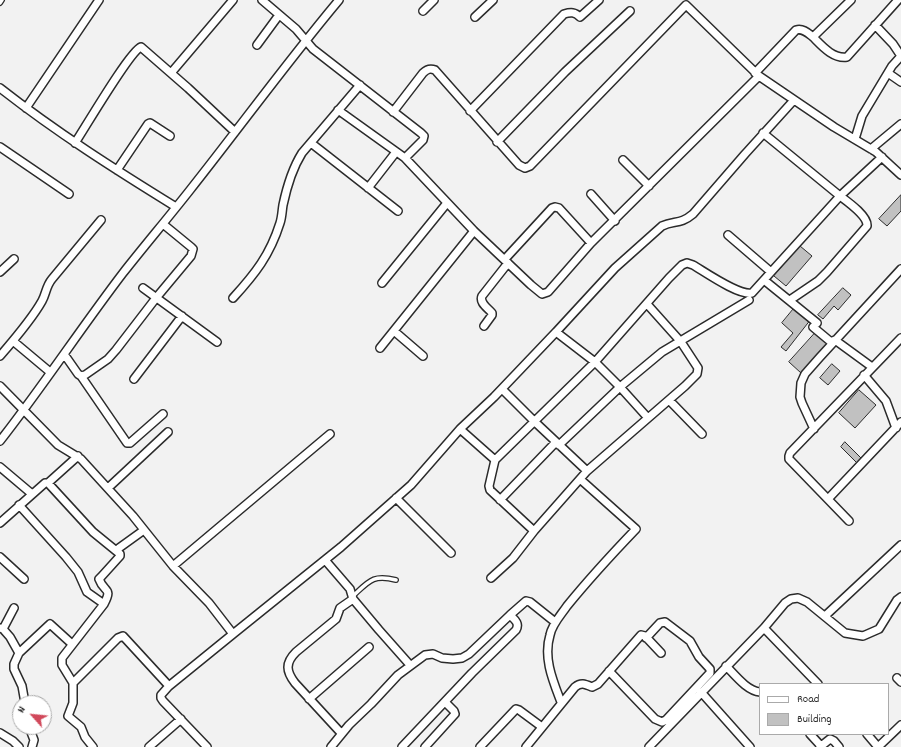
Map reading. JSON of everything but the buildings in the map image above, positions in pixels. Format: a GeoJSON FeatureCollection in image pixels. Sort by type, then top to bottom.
{"type":"FeatureCollection","features":[{"type":"Feature","properties":{"kind":"street"},"geometry":{"type":"LineString","coordinates":[[26,108],[99,0]]}},
{"type":"Feature","properties":{"kind":"street"},"geometry":{"type":"LineString","coordinates":[[171,73],[233,0]]}},
{"type":"Feature","properties":{"kind":"street"},"geometry":{"type":"LineString","coordinates":[[262,0],[296,29],[313,49],[424,136],[423,140],[405,158]]}},
{"type":"Feature","properties":{"kind":"street"},"geometry":{"type":"LineString","coordinates":[[0,441],[24,411],[50,372],[123,273],[235,132],[305,40],[339,0]]}},
{"type":"Feature","properties":{"kind":"street"},"geometry":{"type":"LineString","coordinates":[[423,11],[434,0]]}},
{"type":"Feature","properties":{"kind":"street"},"geometry":{"type":"LineString","coordinates":[[475,17],[493,0]]}},
{"type":"Feature","properties":{"kind":"street"},"geometry":{"type":"LineString","coordinates":[[470,111],[564,14],[569,12],[576,13],[580,17],[599,0]]}},
{"type":"Feature","properties":{"kind":"street"},"geometry":{"type":"LineString","coordinates":[[813,38],[850,0]]}},
{"type":"Feature","properties":{"kind":"street"},"geometry":{"type":"LineString","coordinates":[[338,110],[405,158],[474,231],[539,292],[545,294],[592,242],[649,186],[757,74],[796,30],[800,29],[806,31],[825,48],[837,56],[841,58],[846,57],[898,0]]}},
{"type":"Feature","properties":{"kind":"street"},"geometry":{"type":"LineString","coordinates":[[393,112],[423,73],[427,69],[432,68],[497,142],[519,165],[525,168],[530,166],[683,2],[757,74],[834,127],[871,149],[901,175]]}},
{"type":"Feature","properties":{"kind":"street"},"geometry":{"type":"LineString","coordinates":[[497,142],[565,72],[630,11]]}},
{"type":"Feature","properties":{"kind":"street"},"geometry":{"type":"LineString","coordinates":[[256,45],[279,15]]}},
{"type":"Feature","properties":{"kind":"street"},"geometry":{"type":"LineString","coordinates":[[855,139],[862,116],[888,73],[901,56],[893,44],[875,25]]}},
{"type":"Feature","properties":{"kind":"street"},"geometry":{"type":"LineString","coordinates":[[75,143],[128,61],[138,48],[141,47],[235,132]]}},
{"type":"Feature","properties":{"kind":"street"},"geometry":{"type":"LineString","coordinates":[[888,73],[901,82]]}},
{"type":"Feature","properties":{"kind":"street"},"geometry":{"type":"LineString","coordinates":[[233,298],[257,271],[266,258],[275,239],[281,221],[283,206],[293,170],[302,153],[360,85]]}},
{"type":"Feature","properties":{"kind":"street"},"geometry":{"type":"LineString","coordinates":[[0,88],[75,143],[176,207]]}},
{"type":"Feature","properties":{"kind":"street"},"geometry":{"type":"LineString","coordinates":[[207,747],[160,698],[162,693],[325,560],[411,485],[460,429],[502,389],[615,268],[662,226],[682,222],[693,214],[763,133],[794,100]]}},
{"type":"Feature","properties":{"kind":"street"},"geometry":{"type":"LineString","coordinates":[[117,170],[148,124],[170,136]]}},
{"type":"Feature","properties":{"kind":"street"},"geometry":{"type":"LineString","coordinates":[[871,149],[901,124]]}},
{"type":"Feature","properties":{"kind":"street"},"geometry":{"type":"LineString","coordinates":[[763,133],[840,196],[864,217],[867,222],[867,226],[827,272],[790,300]]}},
{"type":"Feature","properties":{"kind":"street"},"geometry":{"type":"LineString","coordinates":[[311,143],[398,211]]}},
{"type":"Feature","properties":{"kind":"street"},"geometry":{"type":"LineString","coordinates":[[0,147],[69,194]]}},
{"type":"Feature","properties":{"kind":"street"},"geometry":{"type":"LineString","coordinates":[[368,188],[396,152]]}},
{"type":"Feature","properties":{"kind":"street"},"geometry":{"type":"LineString","coordinates":[[534,531],[490,490],[489,486],[495,460],[595,362],[682,265],[687,263],[693,264],[732,288],[747,294],[752,293],[840,196],[882,157]]}},
{"type":"Feature","properties":{"kind":"street"},"geometry":{"type":"LineString","coordinates":[[623,160],[649,186]]}},
{"type":"Feature","properties":{"kind":"street"},"geometry":{"type":"LineString","coordinates":[[591,194],[614,221]]}},
{"type":"Feature","properties":{"kind":"street"},"geometry":{"type":"LineString","coordinates":[[382,283],[447,203]]}},
{"type":"Feature","properties":{"kind":"street"},"geometry":{"type":"LineString","coordinates":[[484,326],[492,316],[492,313],[482,303],[482,296],[507,261],[552,208],[559,208],[592,242]]}},
{"type":"Feature","properties":{"kind":"street"},"geometry":{"type":"LineString","coordinates":[[0,356],[13,342],[42,301],[48,283],[101,220]]}},
{"type":"Feature","properties":{"kind":"street"},"geometry":{"type":"LineString","coordinates":[[81,376],[85,375],[112,354],[191,256],[193,249],[163,224]]}},
{"type":"Feature","properties":{"kind":"street"},"geometry":{"type":"LineString","coordinates":[[380,348],[474,231]]}},
{"type":"Feature","properties":{"kind":"street"},"geometry":{"type":"LineString","coordinates":[[728,234],[771,272]]}},
{"type":"Feature","properties":{"kind":"street"},"geometry":{"type":"LineString","coordinates":[[0,272],[14,259]]}},
{"type":"Feature","properties":{"kind":"street"},"geometry":{"type":"LineString","coordinates":[[814,429],[802,403],[800,390],[801,382],[805,374],[901,269]]}},
{"type":"Feature","properties":{"kind":"street"},"geometry":{"type":"LineString","coordinates":[[764,280],[790,300],[831,342],[835,340],[872,367]]}},
{"type":"Feature","properties":{"kind":"street"},"geometry":{"type":"LineString","coordinates":[[143,288],[217,342]]}},
{"type":"Feature","properties":{"kind":"street"},"geometry":{"type":"LineString","coordinates":[[500,500],[558,443],[620,387],[662,352],[749,300]]}},
{"type":"Feature","properties":{"kind":"street"},"geometry":{"type":"LineString","coordinates":[[491,578],[513,558],[534,531],[587,471],[697,374],[698,368],[681,342],[647,304]]}},
{"type":"Feature","properties":{"kind":"street"},"geometry":{"type":"LineString","coordinates":[[134,379],[182,316]]}},
{"type":"Feature","properties":{"kind":"street"},"geometry":{"type":"LineString","coordinates":[[394,331],[423,356]]}},
{"type":"Feature","properties":{"kind":"street"},"geometry":{"type":"LineString","coordinates":[[556,332],[595,362],[648,418]]}},
{"type":"Feature","properties":{"kind":"street"},"geometry":{"type":"LineString","coordinates":[[849,521],[789,459],[789,456],[790,453],[901,338]]}},
{"type":"Feature","properties":{"kind":"street"},"geometry":{"type":"LineString","coordinates":[[13,342],[50,372]]}},
{"type":"Feature","properties":{"kind":"street"},"geometry":{"type":"LineString","coordinates":[[64,354],[127,443],[130,443],[163,414]]}},
{"type":"Feature","properties":{"kind":"street"},"geometry":{"type":"LineString","coordinates":[[828,499],[898,425],[886,401],[864,376]]}},
{"type":"Feature","properties":{"kind":"street"},"geometry":{"type":"LineString","coordinates":[[0,386],[58,445],[66,451],[78,456],[108,488],[173,566],[209,603],[233,634]]}},
{"type":"Feature","properties":{"kind":"street"},"geometry":{"type":"LineString","coordinates":[[502,389],[587,471]]}},
{"type":"Feature","properties":{"kind":"street"},"geometry":{"type":"LineString","coordinates":[[669,400],[702,434]]}},
{"type":"Feature","properties":{"kind":"street"},"geometry":{"type":"LineString","coordinates":[[460,429],[495,460]]}},
{"type":"Feature","properties":{"kind":"street"},"geometry":{"type":"LineString","coordinates":[[108,488],[168,432]]}},
{"type":"Feature","properties":{"kind":"street"},"geometry":{"type":"LineString","coordinates":[[173,566],[330,434]]}},
{"type":"Feature","properties":{"kind":"street"},"geometry":{"type":"LineString","coordinates":[[0,522],[32,494],[48,483],[78,456]]}},
{"type":"Feature","properties":{"kind":"street"},"geometry":{"type":"LineString","coordinates":[[0,467],[32,494]]}},
{"type":"Feature","properties":{"kind":"street"},"geometry":{"type":"LineString","coordinates":[[562,702],[552,678],[549,666],[548,650],[550,635],[555,622],[588,580],[636,529],[580,479]]}},
{"type":"Feature","properties":{"kind":"street"},"geometry":{"type":"LineString","coordinates":[[48,483],[92,532],[118,551],[121,555],[99,579],[108,591],[108,597],[64,654],[61,662],[73,683],[73,703],[68,716],[81,726],[84,737],[93,747]]}},
{"type":"Feature","properties":{"kind":"street"},"geometry":{"type":"LineString","coordinates":[[396,498],[451,553]]}},
{"type":"Feature","properties":{"kind":"street"},"geometry":{"type":"LineString","coordinates":[[19,505],[70,562],[81,577],[87,592],[104,604]]}},
{"type":"Feature","properties":{"kind":"street"},"geometry":{"type":"LineString","coordinates":[[118,551],[119,548],[144,530]]}},
{"type":"Feature","properties":{"kind":"street"},"geometry":{"type":"LineString","coordinates":[[825,616],[901,545]]}},
{"type":"Feature","properties":{"kind":"street"},"geometry":{"type":"LineString","coordinates":[[0,557],[24,579]]}},
{"type":"Feature","properties":{"kind":"street"},"geometry":{"type":"LineString","coordinates":[[325,560],[350,589],[353,598],[410,665]]}},
{"type":"Feature","properties":{"kind":"street"},"geometry":{"type":"LineString","coordinates":[[609,671],[655,719],[662,722],[701,692],[764,628],[785,603],[791,599],[798,598],[808,602],[845,633],[863,636],[879,629],[897,600],[901,597]]}},
{"type":"Feature","properties":{"kind":"street"},"geometry":{"type":"LineString","coordinates":[[341,733],[295,683],[289,674],[287,666],[296,652],[336,619],[340,608],[353,598]]}},
{"type":"Feature","properties":{"kind":"street"},"geometry":{"type":"LineString","coordinates":[[331,747],[341,733],[398,675],[425,655],[433,654],[442,658],[453,659],[462,658],[469,654],[526,601],[530,602],[555,622]]}},
{"type":"Feature","properties":{"kind":"street"},"geometry":{"type":"LineString","coordinates":[[14,608],[2,628],[10,637],[19,653]]}},
{"type":"Feature","properties":{"kind":"street"},"geometry":{"type":"LineString","coordinates":[[402,747],[516,630],[518,625],[510,615]]}},
{"type":"Feature","properties":{"kind":"street"},"geometry":{"type":"LineString","coordinates":[[646,638],[660,623],[665,622],[690,641],[699,657],[710,669],[710,673],[650,746]]}},
{"type":"Feature","properties":{"kind":"street"},"geometry":{"type":"LineString","coordinates":[[24,695],[22,686],[14,669],[14,664],[19,653],[50,624],[72,644]]}},
{"type":"Feature","properties":{"kind":"street"},"geometry":{"type":"LineString","coordinates":[[764,628],[817,683]]}},
{"type":"Feature","properties":{"kind":"street"},"geometry":{"type":"LineString","coordinates":[[526,747],[562,702],[579,684],[583,683],[594,687],[639,636],[642,635],[646,638],[661,653]]}},
{"type":"Feature","properties":{"kind":"street"},"geometry":{"type":"LineString","coordinates":[[73,683],[118,638],[123,636],[169,686]]}},
{"type":"Feature","properties":{"kind":"street"},"geometry":{"type":"LineString","coordinates":[[309,698],[370,647]]}},
{"type":"Feature","properties":{"kind":"street"},"geometry":{"type":"LineString","coordinates":[[726,666],[746,686],[756,692],[759,692]]}},
{"type":"Feature","properties":{"kind":"street"},"geometry":{"type":"LineString","coordinates":[[701,692],[750,747]]}},
{"type":"Feature","properties":{"kind":"street"},"geometry":{"type":"LineString","coordinates":[[425,747],[455,714],[445,702]]}},
{"type":"Feature","properties":{"kind":"street"},"geometry":{"type":"LineString","coordinates":[[480,747],[516,710],[519,710],[542,727]]}},
{"type":"Feature","properties":{"kind":"street"},"geometry":{"type":"LineString","coordinates":[[149,747],[181,719]]}},
{"type":"Feature","properties":{"kind":"street"},"geometry":{"type":"LineString","coordinates":[[868,735],[878,747],[901,725]]}},
{"type":"Feature","properties":{"kind":"street"},"geometry":{"type":"LineString","coordinates":[[0,733],[19,747]]}},
{"type":"Feature","properties":{"kind":"street"},"geometry":{"type":"LineString","coordinates":[[32,735],[34,740],[32,747]]}},
{"type":"Feature","properties":{"kind":"street"},"geometry":{"type":"LineString","coordinates":[[811,735],[820,747],[830,739],[839,747]]}},
{"type":"Feature","properties":{"kind":"lane"},"geometry":{"type":"LineString","coordinates":[[353,598],[371,580],[385,577],[396,580]]}}]}
